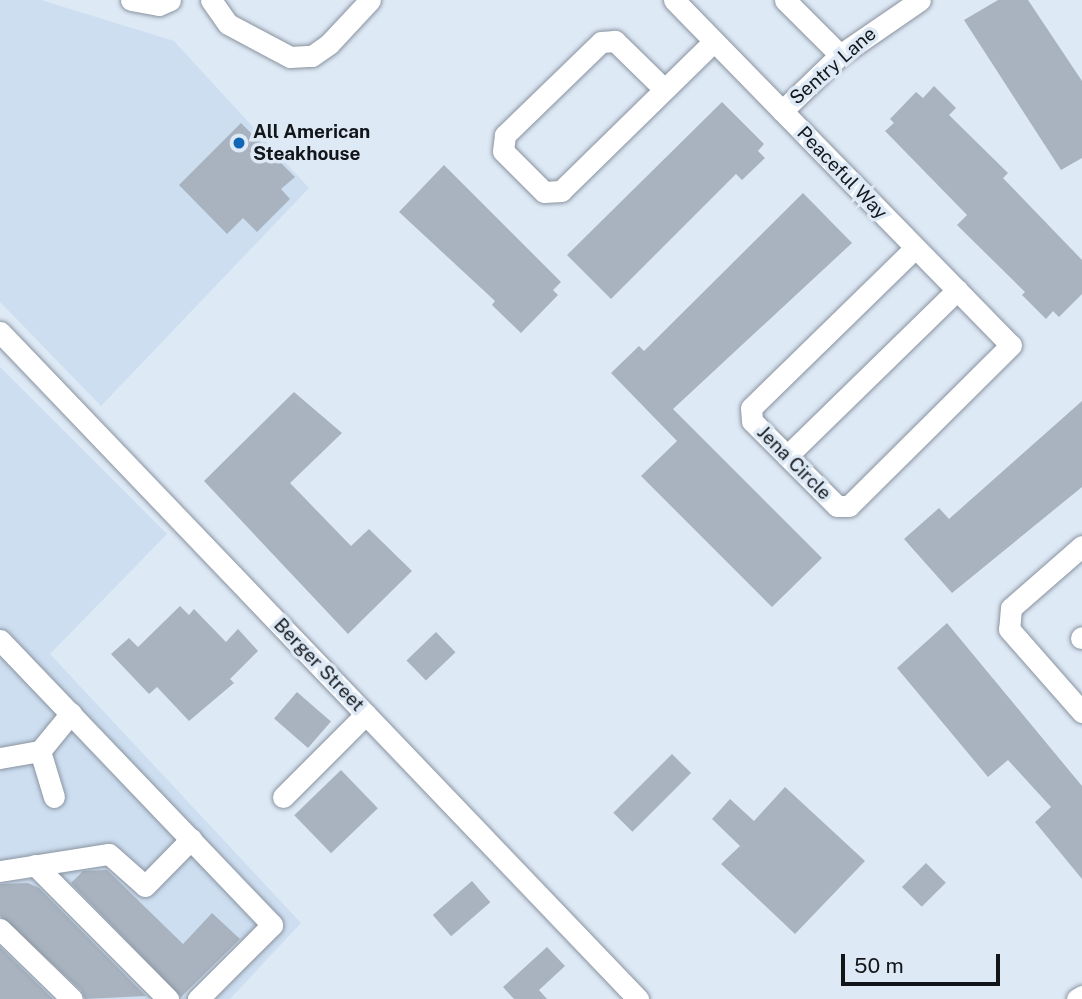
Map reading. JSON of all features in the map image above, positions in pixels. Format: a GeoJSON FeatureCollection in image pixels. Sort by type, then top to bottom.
{"type":"FeatureCollection","features":[{"type":"Feature","properties":{"kind":"street"},"geometry":{"type":"LineString","coordinates":[[131,0],[159,5],[170,0]]}},
{"type":"Feature","properties":{"kind":"street"},"geometry":{"type":"LineString","coordinates":[[211,0],[228,24],[290,57],[312,56],[328,44],[370,0]]}},
{"type":"Feature","properties":{"kind":"street","name":"Peaceful Way"},"geometry":{"type":"LineString","coordinates":[[674,0],[1011,345]]}},
{"type":"Feature","properties":{"kind":"street"},"geometry":{"type":"LineString","coordinates":[[785,0],[840,55]]}},
{"type":"Feature","properties":{"kind":"street","name":"Sentry Lane"},"geometry":{"type":"LineString","coordinates":[[782,111],[840,55],[920,0]]}},
{"type":"Feature","properties":{"kind":"street"},"geometry":{"type":"LineString","coordinates":[[664,89],[615,40],[601,42],[505,135],[503,151],[544,192],[561,191],[714,41]]}},
{"type":"Feature","properties":{"kind":"street","name":"Jena Circle"},"geometry":{"type":"LineString","coordinates":[[915,247],[751,408],[752,421],[836,506],[849,506],[1011,345]]}},
{"type":"Feature","properties":{"kind":"street"},"geometry":{"type":"LineString","coordinates":[[787,456],[957,290]]}},
{"type":"Feature","properties":{"kind":"street","name":"Berger Street"},"geometry":{"type":"LineString","coordinates":[[0,332],[638,999]]}},
{"type":"Feature","properties":{"kind":"street"},"geometry":{"type":"LineString","coordinates":[[1082,545],[1011,608],[1009,629],[1082,712]]}},
{"type":"Feature","properties":{"kind":"street"},"geometry":{"type":"LineString","coordinates":[[0,640],[272,925],[198,999]]}},
{"type":"Feature","properties":{"kind":"street"},"geometry":{"type":"LineString","coordinates":[[0,758],[40,751],[71,713]]}},
{"type":"Feature","properties":{"kind":"street"},"geometry":{"type":"LineString","coordinates":[[283,797],[366,714]]}},
{"type":"Feature","properties":{"kind":"street"},"geometry":{"type":"LineString","coordinates":[[40,751],[54,797]]}},
{"type":"Feature","properties":{"kind":"street"},"geometry":{"type":"LineString","coordinates":[[0,871],[109,854],[145,886],[191,839]]}},
{"type":"Feature","properties":{"kind":"street"},"geometry":{"type":"LineString","coordinates":[[34,865],[168,999]]}},
{"type":"Feature","properties":{"kind":"street"},"geometry":{"type":"LineString","coordinates":[[0,929],[72,999]]}},
{"type":"Feature","properties":{"kind":"street"},"geometry":{"type":"LineString","coordinates":[[1077,999],[1082,996]]}},
{"type":"Feature","properties":{"kind":"shaded area"},"geometry":{"type":"Polygon","coordinates":[[[0,0],[41,0],[174,41],[309,188],[101,406],[0,302],[0,0]]]}},
{"type":"Feature","properties":{"kind":"shaded area"},"geometry":{"type":"Polygon","coordinates":[[[0,367],[167,534],[50,654],[301,923],[230,999],[0,999],[0,367]]]}},
{"type":"Feature","properties":{"kind":"building"},"geometry":{"type":"Polygon","coordinates":[[[998,0],[1028,0],[1082,81],[1082,158],[1061,170],[964,20],[998,0]]]}},
{"type":"Feature","properties":{"kind":"building"},"geometry":{"type":"Polygon","coordinates":[[[934,86],[956,108],[949,115],[1008,173],[1003,178],[1082,260],[1082,294],[1059,317],[1053,311],[1046,319],[1022,295],[1025,292],[957,225],[967,215],[885,131],[894,123],[890,119],[916,92],[923,98],[934,86]]]}},
{"type":"Feature","properties":{"kind":"building"},"geometry":{"type":"Polygon","coordinates":[[[722,102],[764,144],[758,151],[765,158],[742,180],[736,174],[611,299],[567,255],[722,102]]]}},
{"type":"Feature","properties":{"kind":"building"},"geometry":{"type":"Polygon","coordinates":[[[241,123],[295,177],[281,189],[290,199],[257,232],[243,218],[227,234],[179,185],[241,123]]]}},
{"type":"Feature","properties":{"kind":"building"},"geometry":{"type":"Polygon","coordinates":[[[444,165],[561,282],[553,290],[558,295],[521,333],[492,305],[495,301],[399,212],[444,165]]]}},
{"type":"Feature","properties":{"kind":"building"},"geometry":{"type":"Polygon","coordinates":[[[803,193],[852,243],[673,409],[822,558],[772,607],[641,476],[677,441],[611,373],[639,346],[644,351],[803,193]]]}},
{"type":"Feature","properties":{"kind":"building"},"geometry":{"type":"Polygon","coordinates":[[[294,392],[342,433],[290,483],[351,546],[369,529],[412,571],[348,634],[204,481],[294,392]]]}},
{"type":"Feature","properties":{"kind":"building"},"geometry":{"type":"Polygon","coordinates":[[[1082,401],[1082,487],[952,593],[904,539],[939,508],[949,519],[1082,401]]]}},
{"type":"Feature","properties":{"kind":"building"},"geometry":{"type":"Polygon","coordinates":[[[180,606],[189,615],[194,609],[226,642],[238,629],[258,651],[230,679],[234,683],[189,721],[157,687],[149,694],[111,654],[129,638],[138,647],[180,606]]]}},
{"type":"Feature","properties":{"kind":"building"},"geometry":{"type":"Polygon","coordinates":[[[947,623],[1082,786],[1082,879],[1035,822],[1051,807],[1008,760],[988,777],[897,668],[947,623]]]}},
{"type":"Feature","properties":{"kind":"building"},"geometry":{"type":"Polygon","coordinates":[[[436,632],[455,652],[426,681],[407,660],[436,632]]]}},
{"type":"Feature","properties":{"kind":"building"},"geometry":{"type":"Polygon","coordinates":[[[297,692],[331,722],[308,748],[274,718],[297,692]]]}},
{"type":"Feature","properties":{"kind":"building"},"geometry":{"type":"Polygon","coordinates":[[[672,754],[691,773],[632,832],[613,813],[672,754]]]}},
{"type":"Feature","properties":{"kind":"building"},"geometry":{"type":"Polygon","coordinates":[[[341,770],[378,808],[331,853],[294,815],[341,770]]]}},
{"type":"Feature","properties":{"kind":"building"},"geometry":{"type":"Polygon","coordinates":[[[785,787],[865,861],[795,934],[721,864],[740,846],[712,819],[730,799],[754,821],[785,787]]]}},
{"type":"Feature","properties":{"kind":"building"},"geometry":{"type":"Polygon","coordinates":[[[926,863],[946,883],[922,907],[902,887],[926,863]]]}},
{"type":"Feature","properties":{"kind":"building"},"geometry":{"type":"Polygon","coordinates":[[[107,870],[183,944],[212,913],[240,939],[181,997],[71,883],[83,871],[107,870]]]}},
{"type":"Feature","properties":{"kind":"building"},"geometry":{"type":"Polygon","coordinates":[[[472,881],[490,902],[451,936],[433,915],[472,881]]]}},
{"type":"Feature","properties":{"kind":"building"},"geometry":{"type":"Polygon","coordinates":[[[28,883],[39,888],[146,996],[85,999],[81,990],[0,916],[0,884],[28,883]]]}},
{"type":"Feature","properties":{"kind":"building"},"geometry":{"type":"Polygon","coordinates":[[[0,947],[53,999],[0,999],[0,947]]]}},
{"type":"Feature","properties":{"kind":"building"},"geometry":{"type":"Polygon","coordinates":[[[547,947],[565,966],[539,990],[547,999],[514,999],[503,987],[547,947]]]}},
{"type":"Feature","properties":{"kind":"place","name":"All American Steakhouse"},"geometry":{"type":"Point","coordinates":[239,143]}}]}
